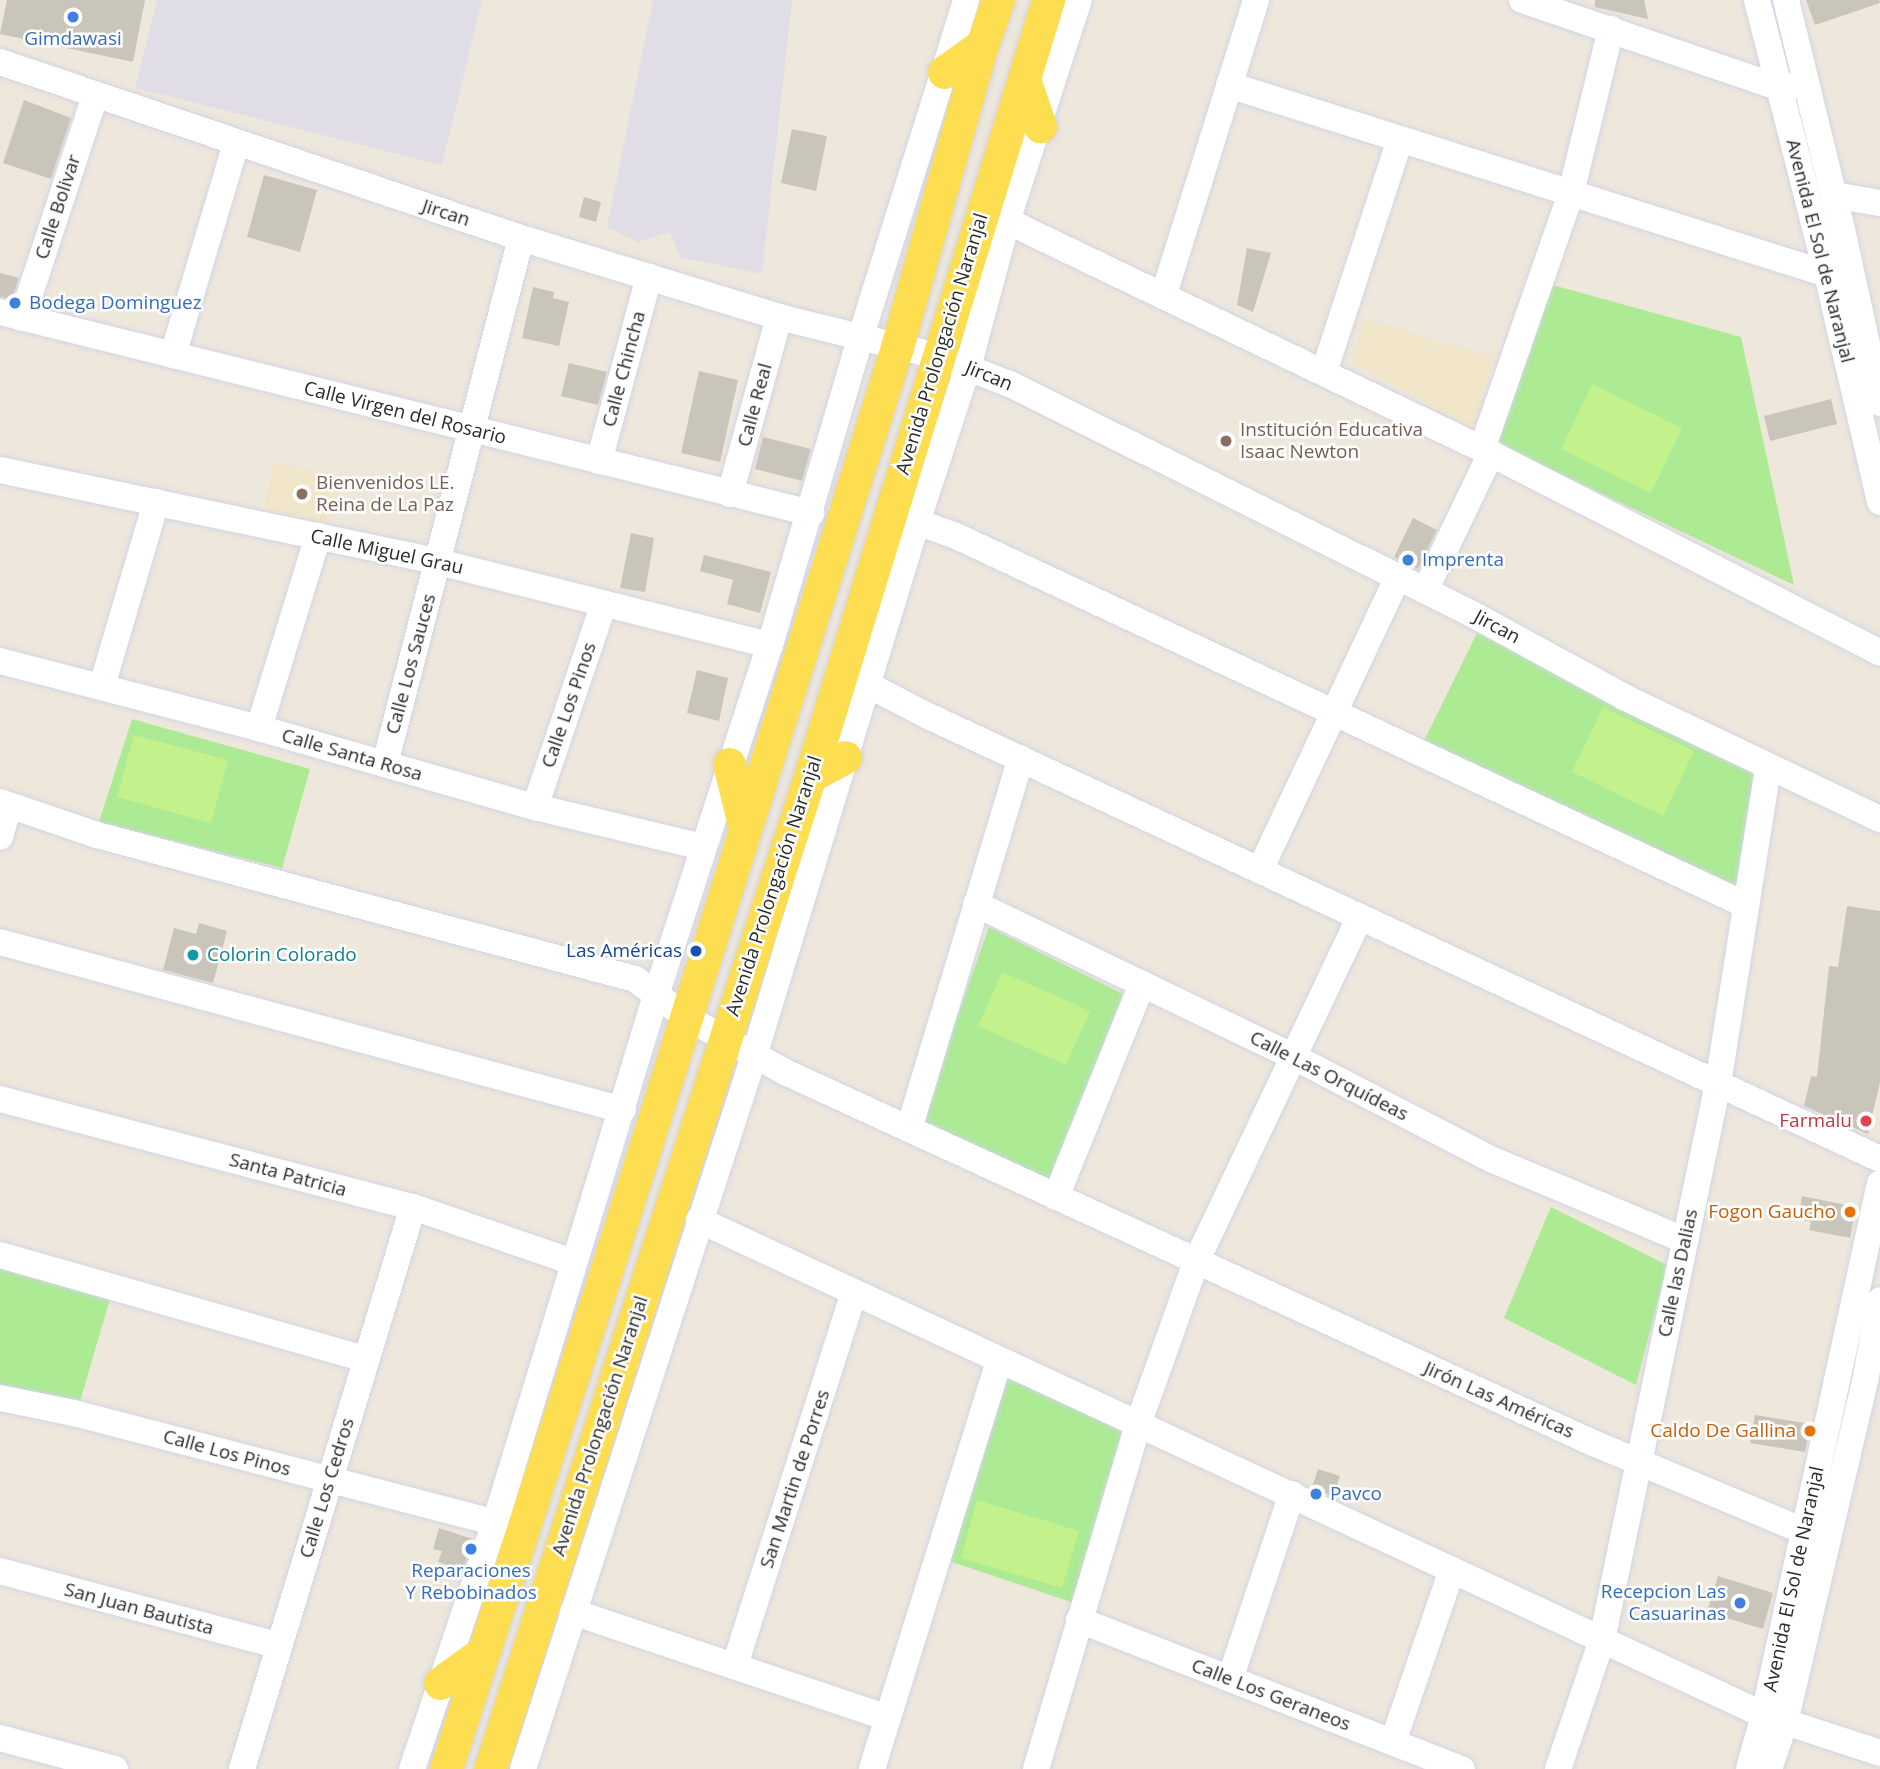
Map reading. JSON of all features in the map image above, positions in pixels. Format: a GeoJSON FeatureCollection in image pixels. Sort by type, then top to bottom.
{"type":"FeatureCollection","features":[{"type":"Feature","properties":{"kind":"main road"},"geometry":{"type":"LineString","coordinates":[[446,1769],[897,347],[982,45],[998,0]]}},
{"type":"Feature","properties":{"kind":"main road","name":"Avenida Prolongación Naranjal"},"geometry":{"type":"LineString","coordinates":[[490,1769],[810,776],[1048,0]]}},
{"type":"Feature","properties":{"kind":"main road"},"geometry":{"type":"LineString","coordinates":[[944,72],[982,45]]}},
{"type":"Feature","properties":{"kind":"main road"},"geometry":{"type":"LineString","coordinates":[[1024,79],[1040,126]]}},
{"type":"Feature","properties":{"kind":"main road"},"geometry":{"type":"LineString","coordinates":[[810,776],[845,757]]}},
{"type":"Feature","properties":{"kind":"main road"},"geometry":{"type":"LineString","coordinates":[[729,764],[745,828]]}},
{"type":"Feature","properties":{"kind":"main road"},"geometry":{"type":"LineString","coordinates":[[440,1683],[484,1651]]}},
{"type":"Feature","properties":{"kind":"street"},"geometry":{"type":"LineString","coordinates":[[412,1769],[495,1523],[657,992],[729,764],[770,645],[861,336],[966,0]]}},
{"type":"Feature","properties":{"kind":"street","name":"Avenida Prolongación Naranjal"},"geometry":{"type":"LineString","coordinates":[[524,1769],[754,1056],[917,522],[968,367],[1007,221],[1079,0]]}},
{"type":"Feature","properties":{"kind":"street"},"geometry":{"type":"LineString","coordinates":[[1164,293],[1256,0]]}},
{"type":"Feature","properties":{"kind":"street"},"geometry":{"type":"LineString","coordinates":[[1522,0],[1582,10],[1611,29],[1780,88],[1807,83]]}},
{"type":"Feature","properties":{"kind":"street","name":"Avenida El Sol de Naranjal"},"geometry":{"type":"LineString","coordinates":[[1757,0],[1827,274],[1880,502]]}},
{"type":"Feature","properties":{"kind":"street","name":"Avenida El Sol de Naranjal"},"geometry":{"type":"LineString","coordinates":[[1786,0],[1877,372],[1880,403]]}},
{"type":"Feature","properties":{"kind":"street"},"geometry":{"type":"LineString","coordinates":[[1425,591],[1487,451],[1571,193],[1611,29]]}},
{"type":"Feature","properties":{"kind":"street","name":"Jircan"},"geometry":{"type":"LineString","coordinates":[[0,62],[521,238],[779,317],[937,356],[968,367],[1012,385],[1398,577],[1768,768],[1880,819]]}},
{"type":"Feature","properties":{"kind":"street"},"geometry":{"type":"LineString","coordinates":[[1229,85],[1827,274]]}},
{"type":"Feature","properties":{"kind":"street","name":"Calle Bolivar"},"geometry":{"type":"LineString","coordinates":[[11,315],[95,96]]}},
{"type":"Feature","properties":{"kind":"street"},"geometry":{"type":"LineString","coordinates":[[1324,372],[1400,139]]}},
{"type":"Feature","properties":{"kind":"street"},"geometry":{"type":"LineString","coordinates":[[173,355],[236,143]]}},
{"type":"Feature","properties":{"kind":"street"},"geometry":{"type":"LineString","coordinates":[[1834,195],[1880,203]]}},
{"type":"Feature","properties":{"kind":"street"},"geometry":{"type":"LineString","coordinates":[[1007,221],[1164,293],[1487,451],[1880,653]]}},
{"type":"Feature","properties":{"kind":"street","name":"Calle Los Sauces"},"geometry":{"type":"LineString","coordinates":[[384,764],[439,562],[521,238]]}},
{"type":"Feature","properties":{"kind":"street","name":"Calle Chincha"},"geometry":{"type":"LineString","coordinates":[[599,461],[649,277]]}},
{"type":"Feature","properties":{"kind":"street","name":"Calle Virgen del Rosario"},"geometry":{"type":"LineString","coordinates":[[11,315],[811,513]]}},
{"type":"Feature","properties":{"kind":"street","name":"Calle Real"},"geometry":{"type":"LineString","coordinates":[[730,494],[779,317]]}},
{"type":"Feature","properties":{"kind":"street","name":"Calle Miguel Grau"},"geometry":{"type":"LineString","coordinates":[[0,470],[439,562],[770,645]]}},
{"type":"Feature","properties":{"kind":"street"},"geometry":{"type":"LineString","coordinates":[[102,686],[156,502]]}},
{"type":"Feature","properties":{"kind":"street"},"geometry":{"type":"LineString","coordinates":[[917,522],[956,536],[1746,905]]}},
{"type":"Feature","properties":{"kind":"street"},"geometry":{"type":"LineString","coordinates":[[259,729],[318,536]]}},
{"type":"Feature","properties":{"kind":"street"},"geometry":{"type":"LineString","coordinates":[[1260,870],[1398,577]]}},
{"type":"Feature","properties":{"kind":"street","name":"Calle Los Pinos"},"geometry":{"type":"LineString","coordinates":[[535,807],[604,603]]}},
{"type":"Feature","properties":{"kind":"street","name":"Calle Santa Rosa"},"geometry":{"type":"LineString","coordinates":[[0,661],[102,686],[535,807],[703,847]]}},
{"type":"Feature","properties":{"kind":"street"},"geometry":{"type":"LineString","coordinates":[[868,685],[1021,759],[1880,1159]]}},
{"type":"Feature","properties":{"kind":"street"},"geometry":{"type":"LineString","coordinates":[[909,1129],[1021,759]]}},
{"type":"Feature","properties":{"kind":"street","name":"Calle las Dalias"},"geometry":{"type":"LineString","coordinates":[[1559,1769],[1602,1640],[1718,1084],[1768,768]]}},
{"type":"Feature","properties":{"kind":"street"},"geometry":{"type":"LineString","coordinates":[[0,837],[5,804]]}},
{"type":"Feature","properties":{"kind":"street","name":"Jirón Las Américas"},"geometry":{"type":"LineString","coordinates":[[5,804],[97,835],[635,979],[657,992],[686,1017],[754,1056],[1196,1262],[1639,1462],[1804,1531]]}},
{"type":"Feature","properties":{"kind":"street","name":"Calle Las Orquídeas"},"geometry":{"type":"LineString","coordinates":[[976,904],[1292,1056],[1493,1160],[1684,1240]]}},
{"type":"Feature","properties":{"kind":"street"},"geometry":{"type":"LineString","coordinates":[[1036,1769],[1139,1422],[1196,1262],[1360,917]]}},
{"type":"Feature","properties":{"kind":"street"},"geometry":{"type":"LineString","coordinates":[[0,942],[623,1110]]}},
{"type":"Feature","properties":{"kind":"street"},"geometry":{"type":"LineString","coordinates":[[1056,1197],[1142,984]]}},
{"type":"Feature","properties":{"kind":"street","name":"Santa Patricia"},"geometry":{"type":"LineString","coordinates":[[0,1099],[413,1207],[573,1262]]}},
{"type":"Feature","properties":{"kind":"street","name":"Avenida El Sol de Naranjal"},"geometry":{"type":"LineString","coordinates":[[1769,1769],[1774,1719],[1804,1531],[1880,1184]]}},
{"type":"Feature","properties":{"kind":"street","name":"Calle Los Cedros"},"geometry":{"type":"LineString","coordinates":[[242,1769],[413,1207]]}},
{"type":"Feature","properties":{"kind":"street"},"geometry":{"type":"LineString","coordinates":[[699,1220],[1774,1719],[1880,1753]]}},
{"type":"Feature","properties":{"kind":"street"},"geometry":{"type":"LineString","coordinates":[[0,1255],[366,1359]]}},
{"type":"Feature","properties":{"kind":"street","name":"San Martin de Porres"},"geometry":{"type":"LineString","coordinates":[[735,1665],[854,1293]]}},
{"type":"Feature","properties":{"kind":"street","name":"Avenida El Sol de Naranjal"},"geometry":{"type":"LineString","coordinates":[[1749,1769],[1774,1719],[1865,1381],[1880,1300]]}},
{"type":"Feature","properties":{"kind":"street"},"geometry":{"type":"LineString","coordinates":[[872,1769],[999,1360]]}},
{"type":"Feature","properties":{"kind":"street","name":"Calle Los Pinos"},"geometry":{"type":"LineString","coordinates":[[0,1398],[74,1413],[495,1523]]}},
{"type":"Feature","properties":{"kind":"street"},"geometry":{"type":"LineString","coordinates":[[1230,1679],[1292,1494]]}},
{"type":"Feature","properties":{"kind":"street"},"geometry":{"type":"LineString","coordinates":[[1392,1742],[1452,1570]]}},
{"type":"Feature","properties":{"kind":"street","name":"San Juan Bautista"},"geometry":{"type":"LineString","coordinates":[[0,1571],[279,1646]]}},
{"type":"Feature","properties":{"kind":"street"},"geometry":{"type":"LineString","coordinates":[[573,1612],[888,1718]]}},
{"type":"Feature","properties":{"kind":"street","name":"Calle Los Geraneos"},"geometry":{"type":"LineString","coordinates":[[1079,1620],[1462,1769]]}},
{"type":"Feature","properties":{"kind":"street"},"geometry":{"type":"LineString","coordinates":[[0,1738],[54,1761],[115,1769]]}},
{"type":"Feature","properties":{"kind":"shaded area"},"geometry":{"type":"Polygon","coordinates":[[[157,0],[482,0],[442,165],[135,88],[157,0]]]}},
{"type":"Feature","properties":{"kind":"shaded area"},"geometry":{"type":"Polygon","coordinates":[[[653,0],[792,0],[762,274],[680,257],[670,232],[638,242],[607,227],[653,0]]]}},
{"type":"Feature","properties":{"kind":"shaded area"},"geometry":{"type":"Polygon","coordinates":[[[1364,319],[1494,358],[1474,430],[1352,363],[1364,319]]]}},
{"type":"Feature","properties":{"kind":"shaded area","name":"Bienvenidos LE. Reina de La Paz"},"geometry":{"type":"Polygon","coordinates":[[[275,462],[341,479],[327,532],[315,522],[263,508],[275,462]]]}},
{"type":"Feature","properties":{"kind":"green space"},"geometry":{"type":"Polygon","coordinates":[[[1549,284],[1741,337],[1794,585],[1495,443],[1549,284]]]}},
{"type":"Feature","properties":{"kind":"green space"},"geometry":{"type":"Polygon","coordinates":[[[1592,384],[1682,428],[1651,493],[1561,449],[1592,384]]]}},
{"type":"Feature","properties":{"kind":"green space"},"geometry":{"type":"Polygon","coordinates":[[[1480,627],[1755,772],[1736,889],[1422,745],[1480,627]]]}},
{"type":"Feature","properties":{"kind":"green space"},"geometry":{"type":"Polygon","coordinates":[[[1603,707],[1694,751],[1663,816],[1572,772],[1603,707]]]}},
{"type":"Feature","properties":{"kind":"green space"},"geometry":{"type":"Polygon","coordinates":[[[132,719],[310,769],[282,868],[99,822],[132,719]]]}},
{"type":"Feature","properties":{"kind":"green space"},"geometry":{"type":"Polygon","coordinates":[[[134,735],[228,760],[211,823],[117,797],[134,735]]]}},
{"type":"Feature","properties":{"kind":"green space"},"geometry":{"type":"Polygon","coordinates":[[[989,927],[1123,994],[1048,1187],[919,1125],[989,927]]]}},
{"type":"Feature","properties":{"kind":"green space"},"geometry":{"type":"Polygon","coordinates":[[[1002,972],[1090,1011],[1066,1065],[978,1026],[1002,972]]]}},
{"type":"Feature","properties":{"kind":"green space"},"geometry":{"type":"Polygon","coordinates":[[[1551,1207],[1667,1265],[1636,1385],[1504,1318],[1551,1207]]]}},
{"type":"Feature","properties":{"kind":"green space"},"geometry":{"type":"Polygon","coordinates":[[[0,1265],[112,1292],[79,1405],[0,1387],[0,1265]]]}},
{"type":"Feature","properties":{"kind":"green space"},"geometry":{"type":"Polygon","coordinates":[[[1007,1377],[1125,1431],[1074,1603],[949,1561],[1007,1377]]]}},
{"type":"Feature","properties":{"kind":"green space"},"geometry":{"type":"Polygon","coordinates":[[[977,1500],[1079,1531],[1062,1588],[961,1558],[977,1500]]]}},
{"type":"Feature","properties":{"kind":"building","name":"Gimdawasi"},"geometry":{"type":"Polygon","coordinates":[[[7,0],[145,0],[133,62],[0,34],[7,0]]]}},
{"type":"Feature","properties":{"kind":"building"},"geometry":{"type":"Polygon","coordinates":[[[1595,0],[1644,0],[1648,19],[1595,7],[1595,0]]]}},
{"type":"Feature","properties":{"kind":"building"},"geometry":{"type":"Polygon","coordinates":[[[1806,0],[1879,0],[1880,3],[1815,25],[1806,0]]]}},
{"type":"Feature","properties":{"kind":"building"},"geometry":{"type":"Polygon","coordinates":[[[24,100],[71,118],[51,179],[3,163],[24,100]]]}},
{"type":"Feature","properties":{"kind":"building"},"geometry":{"type":"Polygon","coordinates":[[[792,129],[827,136],[816,191],[781,183],[792,129]]]}},
{"type":"Feature","properties":{"kind":"building"},"geometry":{"type":"Polygon","coordinates":[[[264,175],[317,190],[300,252],[247,237],[264,175]]]}},
{"type":"Feature","properties":{"kind":"building"},"geometry":{"type":"Polygon","coordinates":[[[584,197],[601,202],[596,222],[579,217],[584,197]]]}},
{"type":"Feature","properties":{"kind":"building"},"geometry":{"type":"Polygon","coordinates":[[[1247,248],[1271,253],[1253,312],[1237,305],[1247,248]]]}},
{"type":"Feature","properties":{"kind":"building"},"geometry":{"type":"Polygon","coordinates":[[[0,273],[19,278],[12,299],[0,297],[0,273]]]}},
{"type":"Feature","properties":{"kind":"building"},"geometry":{"type":"Polygon","coordinates":[[[533,287],[554,292],[553,298],[569,302],[559,346],[522,338],[533,287]]]}},
{"type":"Feature","properties":{"kind":"building"},"geometry":{"type":"Polygon","coordinates":[[[569,363],[607,372],[598,405],[561,396],[569,363]]]}},
{"type":"Feature","properties":{"kind":"building"},"geometry":{"type":"Polygon","coordinates":[[[699,371],[738,380],[720,462],[681,453],[699,371]]]}},
{"type":"Feature","properties":{"kind":"building"},"geometry":{"type":"Polygon","coordinates":[[[1831,399],[1837,424],[1770,441],[1764,416],[1831,399]]]}},
{"type":"Feature","properties":{"kind":"building"},"geometry":{"type":"Polygon","coordinates":[[[763,437],[811,449],[802,481],[755,469],[763,437]]]}},
{"type":"Feature","properties":{"kind":"building"},"geometry":{"type":"Polygon","coordinates":[[[1413,518],[1437,530],[1418,569],[1394,557],[1413,518]]]}},
{"type":"Feature","properties":{"kind":"building"},"geometry":{"type":"Polygon","coordinates":[[[631,533],[654,538],[645,592],[620,588],[631,533]]]}},
{"type":"Feature","properties":{"kind":"building"},"geometry":{"type":"Polygon","coordinates":[[[704,555],[771,572],[760,613],[727,604],[733,580],[700,571],[704,555]]]}},
{"type":"Feature","properties":{"kind":"building"},"geometry":{"type":"Polygon","coordinates":[[[697,670],[728,678],[719,721],[687,713],[697,670]]]}},
{"type":"Feature","properties":{"kind":"building"},"geometry":{"type":"Polygon","coordinates":[[[1847,906],[1880,911],[1880,1082],[1868,1134],[1804,1106],[1811,1076],[1817,1077],[1829,966],[1838,967],[1847,906]]]}},
{"type":"Feature","properties":{"kind":"building","name":"Colorin Colorado"},"geometry":{"type":"Polygon","coordinates":[[[199,923],[227,931],[213,983],[163,970],[174,928],[196,934],[199,923]]]}},
{"type":"Feature","properties":{"kind":"building"},"geometry":{"type":"Polygon","coordinates":[[[1802,1196],[1856,1207],[1850,1238],[1809,1230],[1811,1222],[1798,1219],[1802,1196]]]}},
{"type":"Feature","properties":{"kind":"building"},"geometry":{"type":"Polygon","coordinates":[[[1755,1415],[1811,1424],[1805,1452],[1750,1443],[1755,1415]]]}},
{"type":"Feature","properties":{"kind":"building"},"geometry":{"type":"Polygon","coordinates":[[[1318,1469],[1340,1476],[1333,1497],[1312,1487],[1318,1469]]]}},
{"type":"Feature","properties":{"kind":"building"},"geometry":{"type":"Polygon","coordinates":[[[439,1528],[473,1539],[463,1570],[438,1562],[442,1551],[433,1549],[439,1528]]]}},
{"type":"Feature","properties":{"kind":"building","name":"Recepcion Las Casuarinas"},"geometry":{"type":"Polygon","coordinates":[[[1718,1576],[1773,1593],[1763,1629],[1707,1612],[1718,1576]]]}},
{"type":"Feature","properties":{"kind":"place","name":"Gimdawasi"},"geometry":{"type":"Point","coordinates":[73,17]}},
{"type":"Feature","properties":{"kind":"place","name":"Bodega Dominguez"},"geometry":{"type":"Point","coordinates":[15,303]}},
{"type":"Feature","properties":{"kind":"place","name":"Institución Educativa Isaac Newton"},"geometry":{"type":"Point","coordinates":[1226,441]}},
{"type":"Feature","properties":{"kind":"place","name":"Bienvenidos LE. Reina de La Paz"},"geometry":{"type":"Point","coordinates":[302,494]}},
{"type":"Feature","properties":{"kind":"place","name":"Imprenta"},"geometry":{"type":"Point","coordinates":[1408,560]}},
{"type":"Feature","properties":{"kind":"place","name":"Las Américas"},"geometry":{"type":"Point","coordinates":[696,951]}},
{"type":"Feature","properties":{"kind":"place","name":"Colorin Colorado"},"geometry":{"type":"Point","coordinates":[193,955]}},
{"type":"Feature","properties":{"kind":"place","name":"Farmalu"},"geometry":{"type":"Point","coordinates":[1866,1121]}},
{"type":"Feature","properties":{"kind":"place","name":"Fogon Gaucho"},"geometry":{"type":"Point","coordinates":[1850,1212]}},
{"type":"Feature","properties":{"kind":"place","name":"Caldo De Gallina"},"geometry":{"type":"Point","coordinates":[1810,1431]}},
{"type":"Feature","properties":{"kind":"place","name":"Pavco"},"geometry":{"type":"Point","coordinates":[1316,1494]}},
{"type":"Feature","properties":{"kind":"place","name":"Reparaciones Y Rebobinados"},"geometry":{"type":"Point","coordinates":[471,1549]}},
{"type":"Feature","properties":{"kind":"place","name":"Recepcion Las Casuarinas"},"geometry":{"type":"Point","coordinates":[1740,1603]}}]}
